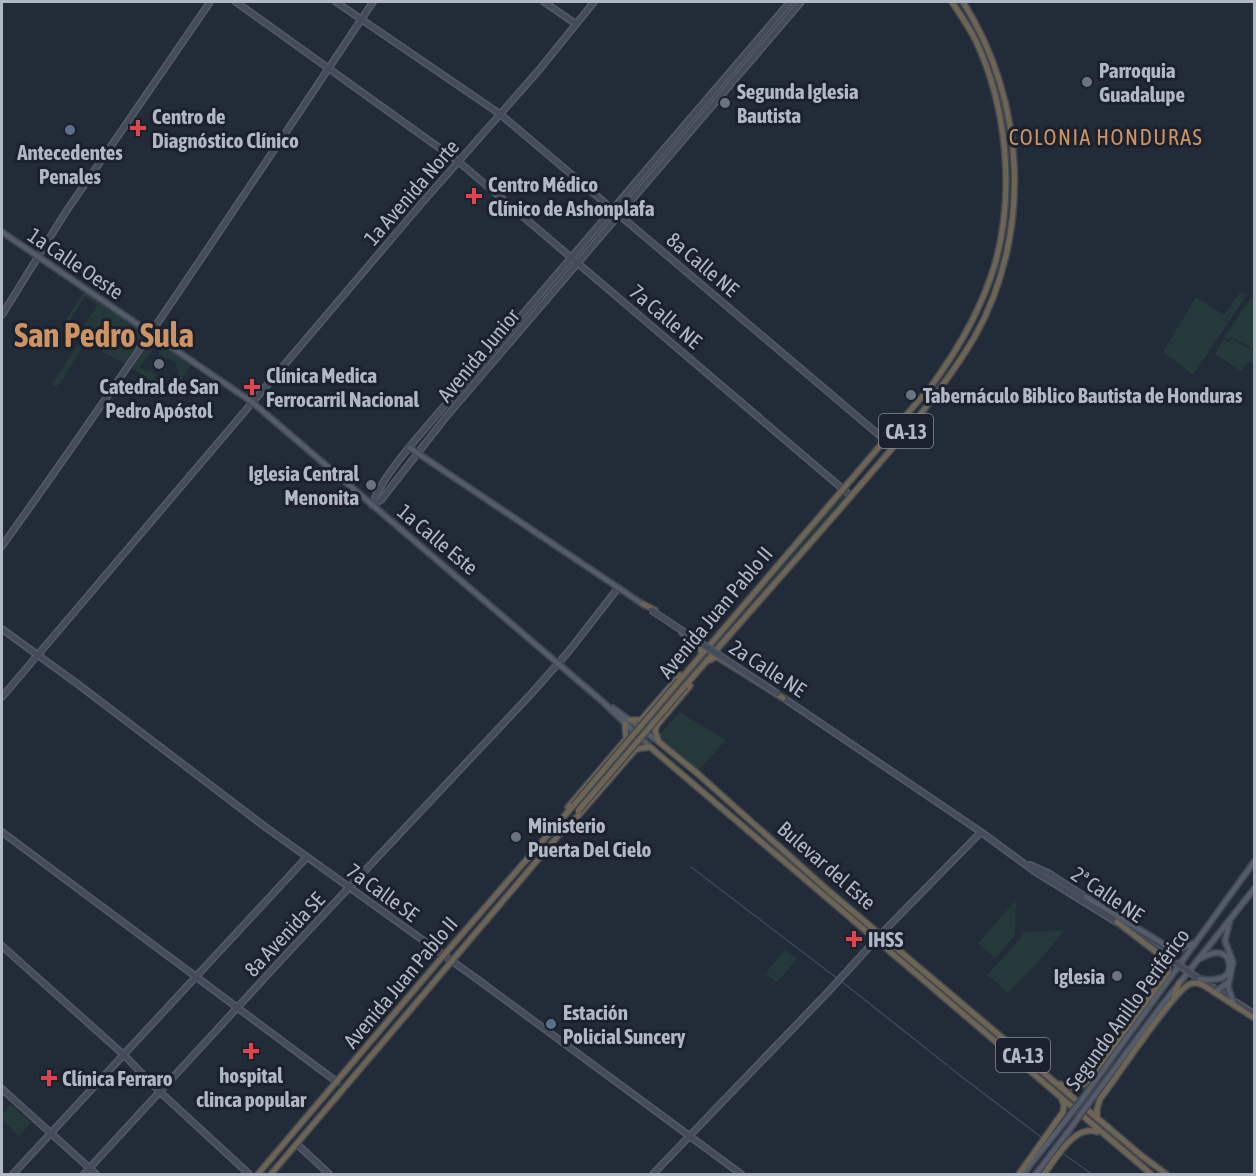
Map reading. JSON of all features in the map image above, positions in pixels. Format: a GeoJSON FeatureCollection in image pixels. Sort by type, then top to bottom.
{"type":"FeatureCollection","features":[{"type":"Feature","properties":{"kind":"highway","name":"Avenida Juan Pablo II"},"geometry":{"type":"LineString","coordinates":[[258,1174],[932,385],[968,330],[995,264],[1003,225],[1005,181],[999,113],[990,77],[979,48],[952,2]]}},
{"type":"Feature","properties":{"kind":"highway","name":"Avenida Juan Pablo II"},"geometry":{"type":"LineString","coordinates":[[271,1174],[578,811],[934,399],[968,347],[993,297],[1008,242],[1015,172],[1009,113],[996,69],[986,44],[967,8],[961,2]]}},
{"type":"Feature","properties":{"kind":"highway"},"geometry":{"type":"LineString","coordinates":[[643,604],[699,642],[706,644],[714,639]]}},
{"type":"Feature","properties":{"kind":"highway"},"geometry":{"type":"LineString","coordinates":[[723,659],[721,652],[726,639]]}},
{"type":"Feature","properties":{"kind":"highway"},"geometry":{"type":"LineString","coordinates":[[699,642],[702,648],[699,657]]}},
{"type":"Feature","properties":{"kind":"highway"},"geometry":{"type":"LineString","coordinates":[[706,663],[715,657],[723,659],[781,696]]}},
{"type":"Feature","properties":{"kind":"highway"},"geometry":{"type":"LineString","coordinates":[[562,819],[566,810],[626,739],[628,722],[641,720],[683,671],[693,665]]}},
{"type":"Feature","properties":{"kind":"highway"},"geometry":{"type":"LineString","coordinates":[[659,742],[655,731],[657,724],[694,681],[699,670]]}},
{"type":"Feature","properties":{"kind":"highway"},"geometry":{"type":"LineString","coordinates":[[654,705],[659,714],[667,713]]}},
{"type":"Feature","properties":{"kind":"highway","name":"Bulevar del Este"},"geometry":{"type":"LineString","coordinates":[[659,742],[881,934],[1166,1174]]}},
{"type":"Feature","properties":{"kind":"highway"},"geometry":{"type":"LineString","coordinates":[[568,824],[577,817],[636,749],[650,747]]}},
{"type":"Feature","properties":{"kind":"highway","name":"Bulevar del Este"},"geometry":{"type":"LineString","coordinates":[[650,747],[1150,1174]]}},
{"type":"Feature","properties":{"kind":"highway"},"geometry":{"type":"LineString","coordinates":[[614,753],[623,757],[624,763]]}},
{"type":"Feature","properties":{"kind":"highway"},"geometry":{"type":"LineString","coordinates":[[497,908],[495,902],[501,894],[500,890]]}},
{"type":"Feature","properties":{"kind":"highway"},"geometry":{"type":"LineString","coordinates":[[1055,1082],[1075,1088],[1088,1082],[1168,972],[1167,962],[1117,922]]}},
{"type":"Feature","properties":{"kind":"highway"},"geometry":{"type":"LineString","coordinates":[[1172,1000],[1179,983]]}},
{"type":"Feature","properties":{"kind":"highway"},"geometry":{"type":"LineString","coordinates":[[1097,1118],[1100,1099],[1172,1000],[1187,985],[1197,983],[1254,1016]]}},
{"type":"Feature","properties":{"kind":"highway"},"geometry":{"type":"LineString","coordinates":[[1021,1174],[1062,1114],[1064,1106],[1061,1098]]}},
{"type":"Feature","properties":{"kind":"highway"},"geometry":{"type":"LineString","coordinates":[[1044,1174],[1080,1132],[1091,1130],[1101,1134]]}},
{"type":"Feature","properties":{"kind":"main road","name":"1a Calle Oeste"},"geometry":{"type":"LineString","coordinates":[[2,232],[252,402]]}},
{"type":"Feature","properties":{"kind":"main road","name":"1a Calle Este"},"geometry":{"type":"LineString","coordinates":[[252,402],[603,702],[659,742]]}},
{"type":"Feature","properties":{"kind":"main road","name":"2a Calle NE"},"geometry":{"type":"LineString","coordinates":[[410,448],[651,610]]}},
{"type":"Feature","properties":{"kind":"main road","name":"1a Calle Este"},"geometry":{"type":"LineString","coordinates":[[628,722],[650,747]]}},
{"type":"Feature","properties":{"kind":"main road","name":"Segundo Anillo Periférico"},"geometry":{"type":"LineString","coordinates":[[1021,1174],[1083,1098],[1254,862]]}},
{"type":"Feature","properties":{"kind":"main road","name":"Segundo Anillo Periférico"},"geometry":{"type":"LineString","coordinates":[[1036,1174],[1179,983],[1254,889]]}},
{"type":"Feature","properties":{"kind":"main road"},"geometry":{"type":"LineString","coordinates":[[1086,897],[1170,948],[1185,948],[1198,939]]}},
{"type":"Feature","properties":{"kind":"main road"},"geometry":{"type":"LineString","coordinates":[[1230,918],[1225,941],[1233,964],[1228,982],[1233,1001]]}},
{"type":"Feature","properties":{"kind":"main road"},"geometry":{"type":"LineString","coordinates":[[1196,961],[1216,952],[1226,956],[1230,965],[1228,973],[1222,978],[1200,979]]}},
{"type":"Feature","properties":{"kind":"main road"},"geometry":{"type":"LineString","coordinates":[[1217,991],[1228,982]]}},
{"type":"Feature","properties":{"kind":"main road"},"geometry":{"type":"LineString","coordinates":[[1154,992],[1162,988]]}},
{"type":"Feature","properties":{"kind":"street"},"geometry":{"type":"LineString","coordinates":[[2,315],[65,213],[210,2]]}},
{"type":"Feature","properties":{"kind":"street","name":"7a Calle NE"},"geometry":{"type":"LineString","coordinates":[[236,2],[459,162],[851,496]]}},
{"type":"Feature","properties":{"kind":"street","name":"8a Calle NE"},"geometry":{"type":"LineString","coordinates":[[336,2],[500,114],[885,440]]}},
{"type":"Feature","properties":{"kind":"street"},"geometry":{"type":"LineString","coordinates":[[2,546],[151,333],[373,2]]}},
{"type":"Feature","properties":{"kind":"street"},"geometry":{"type":"LineString","coordinates":[[544,2],[576,24]]}},
{"type":"Feature","properties":{"kind":"street","name":"1a Avenida Norte"},"geometry":{"type":"LineString","coordinates":[[2,697],[594,2]]}},
{"type":"Feature","properties":{"kind":"street","name":"Avenida Junior"},"geometry":{"type":"LineString","coordinates":[[372,505],[375,495],[410,448],[790,2]]}},
{"type":"Feature","properties":{"kind":"street","name":"Avenida Junior"},"geometry":{"type":"LineString","coordinates":[[372,505],[381,500],[417,452],[801,2]]}},
{"type":"Feature","properties":{"kind":"street","name":"8a Avenida SE"},"geometry":{"type":"LineString","coordinates":[[84,1174],[558,663],[618,588]]}},
{"type":"Feature","properties":{"kind":"street","name":"2a Calle NE"},"geometry":{"type":"LineString","coordinates":[[651,610],[981,832],[1046,879]]}},
{"type":"Feature","properties":{"kind":"street","name":"7a Calle SE"},"geometry":{"type":"LineString","coordinates":[[2,629],[307,857],[741,1174]]}},
{"type":"Feature","properties":{"kind":"street"},"geometry":{"type":"LineString","coordinates":[[2,832],[338,1082]]}},
{"type":"Feature","properties":{"kind":"street"},"geometry":{"type":"LineString","coordinates":[[653,1174],[981,832]]}},
{"type":"Feature","properties":{"kind":"street"},"geometry":{"type":"LineString","coordinates":[[13,1174],[307,857]]}},
{"type":"Feature","properties":{"kind":"street","name":"2ª Calle NE"},"geometry":{"type":"LineString","coordinates":[[1024,863],[1050,874],[1086,897],[1171,960]]}},
{"type":"Feature","properties":{"kind":"street","name":"2ª Calle NE"},"geometry":{"type":"LineString","coordinates":[[1046,879],[1117,922],[1254,1016]]}},
{"type":"Feature","properties":{"kind":"street"},"geometry":{"type":"LineString","coordinates":[[2,946],[124,1055],[159,1091],[249,1174]]}},
{"type":"Feature","properties":{"kind":"street"},"geometry":{"type":"LineString","coordinates":[[2,1089],[96,1174]]}},
{"type":"Feature","properties":{"kind":"street"},"geometry":{"type":"LineString","coordinates":[[297,1144],[329,1174]]}},
{"type":"Feature","properties":{"kind":"shaded area"},"geometry":{"type":"Polygon","coordinates":[[[84,291],[148,335],[128,366],[86,342],[57,388],[52,384],[81,339],[62,326],[84,291]],[[85,297],[69,322],[81,330],[97,305],[85,297]]]}},
{"type":"Feature","properties":{"kind":"shaded area"},"geometry":{"type":"Polygon","coordinates":[[[1240,292],[1246,296],[1193,375],[1163,352],[1196,297],[1224,315],[1240,292]]]}},
{"type":"Feature","properties":{"kind":"shaded area"},"geometry":{"type":"Polygon","coordinates":[[[1254,294],[1254,349],[1231,337],[1229,340],[1224,337],[1254,294]]]}},
{"type":"Feature","properties":{"kind":"shaded area"},"geometry":{"type":"Polygon","coordinates":[[[153,337],[192,363],[172,395],[132,368],[153,337]],[[155,346],[140,367],[147,372],[149,369],[157,375],[155,378],[163,383],[172,382],[174,379],[178,381],[181,376],[176,363],[158,354],[161,350],[155,346]]]}},
{"type":"Feature","properties":{"kind":"shaded area"},"geometry":{"type":"Polygon","coordinates":[[[1224,339],[1229,342],[1231,339],[1254,351],[1254,363],[1248,362],[1241,371],[1215,354],[1224,339]]]}},
{"type":"Feature","properties":{"kind":"shaded area"},"geometry":{"type":"Polygon","coordinates":[[[843,489],[851,496],[716,651],[709,646],[843,489]]]}},
{"type":"Feature","properties":{"kind":"shaded area"},"geometry":{"type":"Polygon","coordinates":[[[680,712],[726,740],[698,771],[657,737],[680,712]]]}},
{"type":"Feature","properties":{"kind":"shaded area"},"geometry":{"type":"Polygon","coordinates":[[[1016,900],[1015,935],[995,959],[978,943],[1016,900]]]}},
{"type":"Feature","properties":{"kind":"shaded area"},"geometry":{"type":"Polygon","coordinates":[[[1065,930],[1008,993],[987,975],[1020,939],[1022,932],[1065,930]]]}},
{"type":"Feature","properties":{"kind":"shaded area"},"geometry":{"type":"Polygon","coordinates":[[[785,949],[797,959],[777,982],[765,974],[785,949]]]}},
{"type":"Feature","properties":{"kind":"shaded area"},"geometry":{"type":"Polygon","coordinates":[[[11,1104],[31,1123],[19,1136],[2,1119],[2,1114],[11,1104]]]}},
{"type":"Feature","properties":{"kind":"waterway"},"geometry":{"type":"LineString","coordinates":[[691,867],[838,979]]}},
{"type":"Feature","properties":{"kind":"waterway"},"geometry":{"type":"LineString","coordinates":[[841,981],[947,1065]]}},
{"type":"Feature","properties":{"kind":"waterway"},"geometry":{"type":"LineString","coordinates":[[949,1067],[1041,1137]]}},
{"type":"Feature","properties":{"kind":"waterway"},"geometry":{"type":"LineString","coordinates":[[1062,1153],[1092,1174]]}},
{"type":"Feature","properties":{"kind":"place","name":"Parroquia Guadalupe"},"geometry":{"type":"Point","coordinates":[1087,82]}},
{"type":"Feature","properties":{"kind":"place","name":"Segunda Iglesia Bautista"},"geometry":{"type":"Point","coordinates":[725,103]}},
{"type":"Feature","properties":{"kind":"place","name":"Centro de Diagnóstico Clínico"},"geometry":{"type":"Point","coordinates":[138,128]}},
{"type":"Feature","properties":{"kind":"place","name":"Antecedentes Penales"},"geometry":{"type":"Point","coordinates":[70,130]}},
{"type":"Feature","properties":{"kind":"place","name":"Centro Médico Clínico de Ashonplafa"},"geometry":{"type":"Point","coordinates":[474,196]}},
{"type":"Feature","properties":{"kind":"place","name":"Catedral de San Pedro Apóstol"},"geometry":{"type":"Point","coordinates":[159,364]}},
{"type":"Feature","properties":{"kind":"place","name":"Clínica Medica Ferrocarril Nacional"},"geometry":{"type":"Point","coordinates":[252,387]}},
{"type":"Feature","properties":{"kind":"place","name":"Tabernáculo Biblico Bautista de Honduras"},"geometry":{"type":"Point","coordinates":[911,395]}},
{"type":"Feature","properties":{"kind":"place","name":"Iglesia Central Menonita"},"geometry":{"type":"Point","coordinates":[371,485]}},
{"type":"Feature","properties":{"kind":"place","name":"Ministerio Puerta Del Cielo"},"geometry":{"type":"Point","coordinates":[516,837]}},
{"type":"Feature","properties":{"kind":"place","name":"IHSS"},"geometry":{"type":"Point","coordinates":[854,939]}},
{"type":"Feature","properties":{"kind":"place","name":"Iglesia"},"geometry":{"type":"Point","coordinates":[1117,976]}},
{"type":"Feature","properties":{"kind":"place","name":"Estación Policial Suncery"},"geometry":{"type":"Point","coordinates":[551,1024]}},
{"type":"Feature","properties":{"kind":"place","name":"hospital clinca popular"},"geometry":{"type":"Point","coordinates":[251,1051]}},
{"type":"Feature","properties":{"kind":"place","name":"Clínica Ferraro"},"geometry":{"type":"Point","coordinates":[49,1078]}},
{"type":"Feature","properties":{"kind":"district","name":"COLONIA HONDURAS"},"geometry":{"type":"Point","coordinates":[1106,137]}},
{"type":"Feature","properties":{"kind":"district","name":"San Pedro Sula"},"geometry":{"type":"Point","coordinates":[104,335]}}]}
